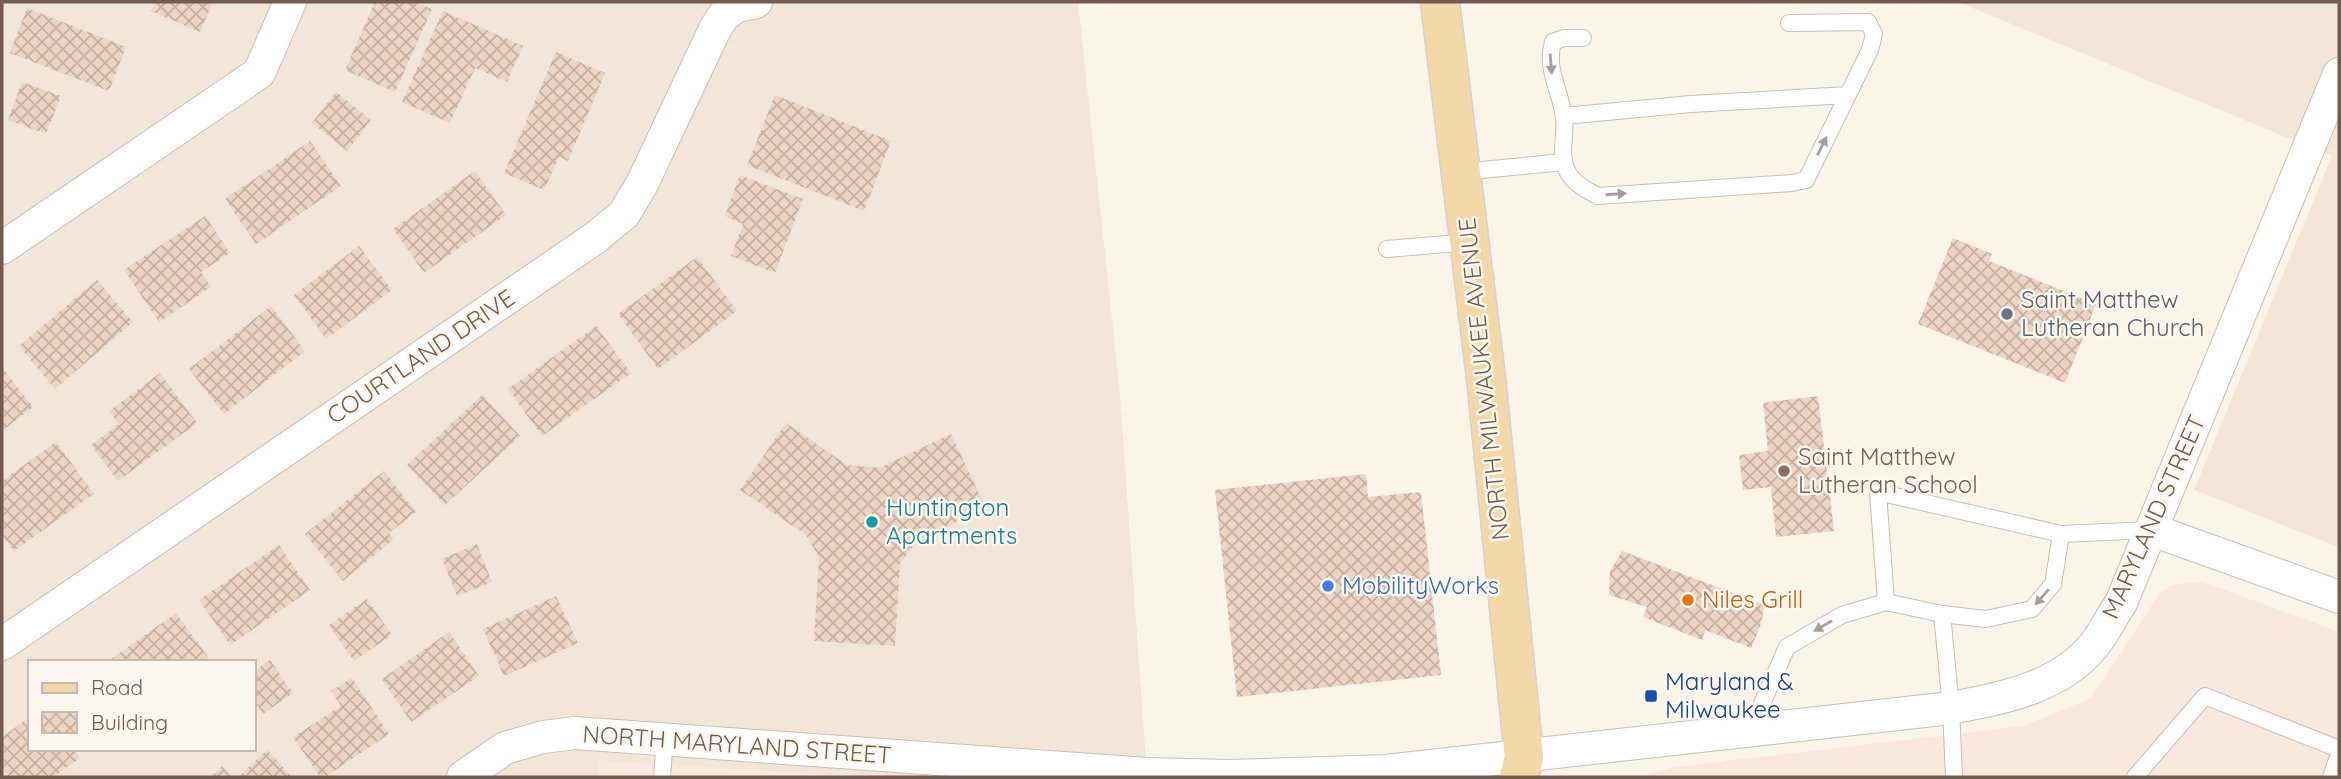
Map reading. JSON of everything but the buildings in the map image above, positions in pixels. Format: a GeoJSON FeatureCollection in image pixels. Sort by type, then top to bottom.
{"type":"FeatureCollection","features":[{"type":"Feature","properties":{"kind":"main road","name":"NORTH MILWAUKEE AVENUE"},"geometry":{"type":"LineString","coordinates":[[1440,2],[1486,378],[1525,771]]}},
{"type":"Feature","properties":{"kind":"street"},"geometry":{"type":"LineString","coordinates":[[2,248],[259,73],[290,2]]}},
{"type":"Feature","properties":{"kind":"street","name":"COURTLAND DRIVE"},"geometry":{"type":"LineString","coordinates":[[2,644],[595,238],[624,214],[642,184],[715,29],[724,15],[739,3]]}},
{"type":"Feature","properties":{"kind":"street","name":"MARYLAND STREET"},"geometry":{"type":"LineString","coordinates":[[1525,771],[1750,731],[1951,708],[2009,697],[2057,678],[2094,645],[2121,603],[2339,74]]}},
{"type":"Feature","properties":{"kind":"street"},"geometry":{"type":"LineString","coordinates":[[2152,530],[2339,597]]}},
{"type":"Feature","properties":{"kind":"street","name":"NORTH MARYLAND STREET"},"geometry":{"type":"LineString","coordinates":[[463,777],[505,748],[542,737],[575,733],[665,738],[968,769],[1230,776],[1386,771],[1525,771]]}},
{"type":"Feature","properties":{"kind":"lane"},"geometry":{"type":"LineString","coordinates":[[1583,38],[1564,38],[1553,42],[1550,54],[1552,76],[1564,116],[1564,162],[1577,186],[1598,196],[1792,183],[1806,180],[1870,50],[1874,34],[1868,22],[1789,23]]}},
{"type":"Feature","properties":{"kind":"lane"},"geometry":{"type":"LineString","coordinates":[[1564,116],[1691,104],[1848,94]]}},
{"type":"Feature","properties":{"kind":"lane"},"geometry":{"type":"LineString","coordinates":[[1461,172],[1564,162]]}},
{"type":"Feature","properties":{"kind":"lane"},"geometry":{"type":"LineString","coordinates":[[1387,249],[1470,242]]}},
{"type":"Feature","properties":{"kind":"lane"},"geometry":{"type":"LineString","coordinates":[[1886,602],[1878,492],[2060,534],[2152,530]]}},
{"type":"Feature","properties":{"kind":"lane"},"geometry":{"type":"LineString","coordinates":[[1750,731],[1787,647],[1842,615],[1886,602],[1942,614],[1986,619],[2032,609],[2053,584],[2060,534]]}},
{"type":"Feature","properties":{"kind":"lane"},"geometry":{"type":"LineString","coordinates":[[1942,614],[1954,777]]}},
{"type":"Feature","properties":{"kind":"lane"},"geometry":{"type":"LineString","coordinates":[[2135,777],[2205,696],[2339,749]]}},
{"type":"Feature","properties":{"kind":"lane"},"geometry":{"type":"LineString","coordinates":[[662,777],[665,738]]}},
{"type":"Feature","properties":{"kind":"lane"},"geometry":{"type":"LineString","coordinates":[[2331,777],[2339,754]]}},
{"type":"Feature","properties":{"kind":"shaded area"},"geometry":{"type":"Polygon","coordinates":[[[2,2],[1078,2],[1120,394],[1147,777],[865,777],[599,761],[600,777],[2,777],[2,2]]]}},
{"type":"Feature","properties":{"kind":"shaded area"},"geometry":{"type":"Polygon","coordinates":[[[1958,2],[2339,2],[2339,547],[2194,490],[2332,156],[1958,2]]]}},
{"type":"Feature","properties":{"kind":"shaded area"},"geometry":{"type":"Polygon","coordinates":[[[2189,582],[2209,584],[2339,632],[2339,777],[1638,777],[1675,767],[2024,726],[2091,698],[2159,594],[2170,586],[2189,582]]]}},
{"type":"Feature","properties":{"kind":"shaded area"},"geometry":{"type":"Polygon","coordinates":[[[599,761],[864,777],[600,777],[599,761]]]}},
{"type":"Feature","properties":{"kind":"place","name":"Saint Matthew Lutheran Church"},"geometry":{"type":"Point","coordinates":[2007,314]}},
{"type":"Feature","properties":{"kind":"place","name":"Saint Matthew Lutheran School"},"geometry":{"type":"Point","coordinates":[1784,471]}},
{"type":"Feature","properties":{"kind":"place","name":"Huntington Apartments"},"geometry":{"type":"Point","coordinates":[872,522]}},
{"type":"Feature","properties":{"kind":"place","name":"MobilityWorks"},"geometry":{"type":"Point","coordinates":[1328,586]}},
{"type":"Feature","properties":{"kind":"place","name":"Niles Grill"},"geometry":{"type":"Point","coordinates":[1688,600]}},
{"type":"Feature","properties":{"kind":"place","name":"Maryland & Milwaukee"},"geometry":{"type":"Point","coordinates":[1651,696]}}]}
